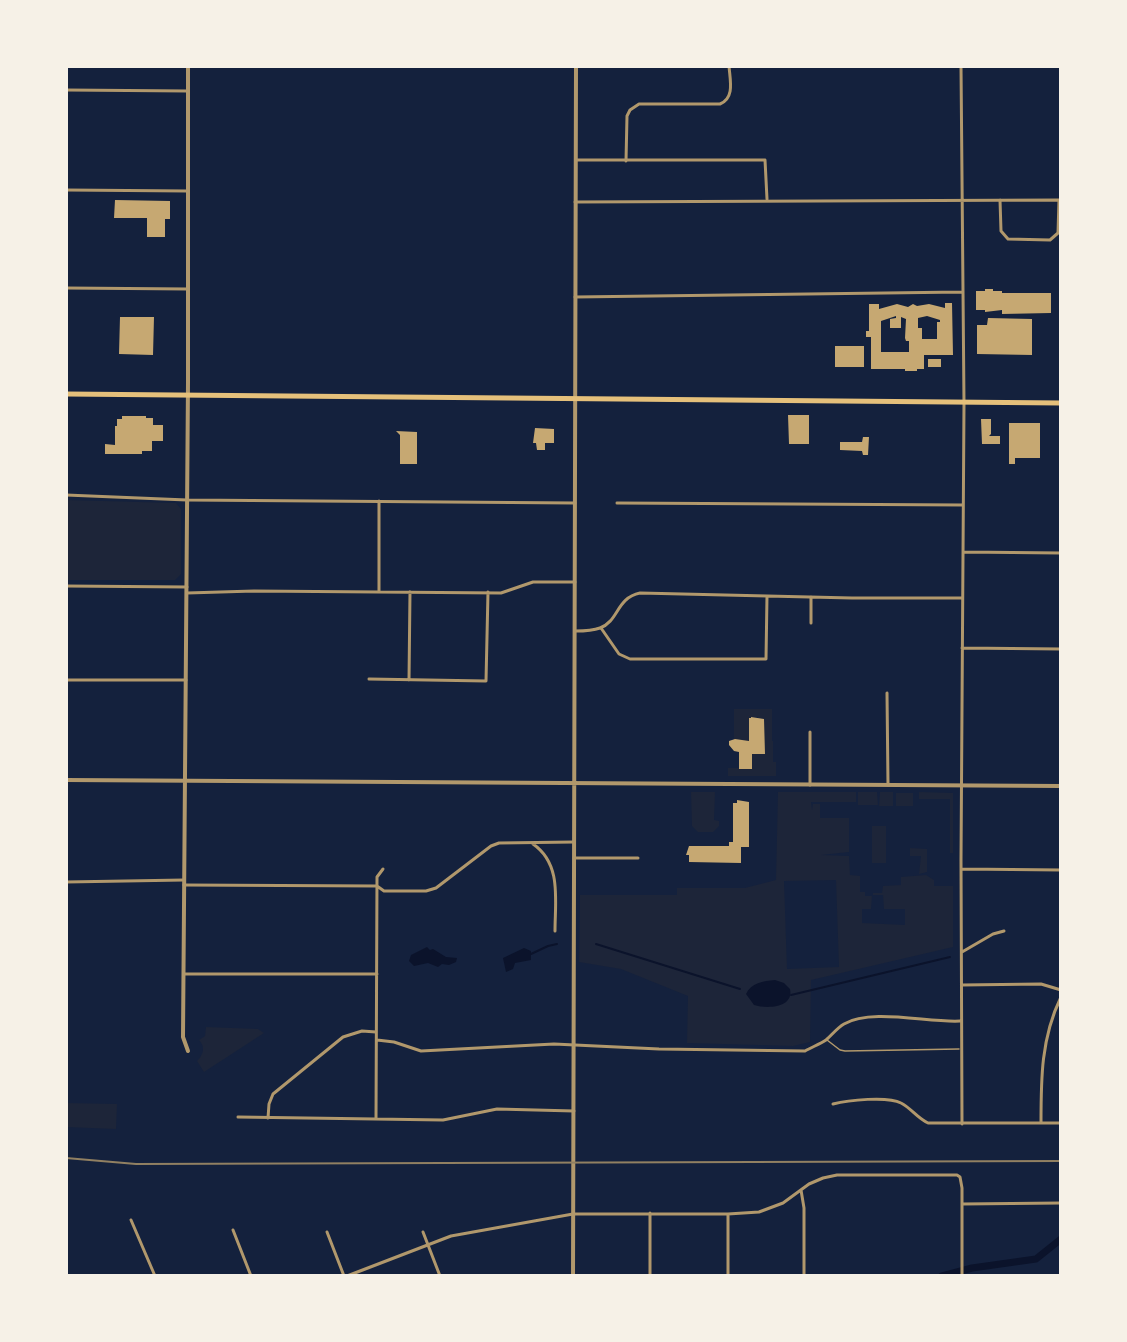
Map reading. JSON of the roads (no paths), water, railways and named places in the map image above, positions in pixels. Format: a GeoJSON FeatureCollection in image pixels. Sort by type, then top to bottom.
{"type":"FeatureCollection","features":[{"type":"Feature","properties":{"kind":"highway"},"geometry":{"type":"LineString","coordinates":[[66,394],[1061,403]]}},
{"type":"Feature","properties":{"kind":"street"},"geometry":{"type":"LineString","coordinates":[[188,66],[183,1037],[188,1051]]}},
{"type":"Feature","properties":{"kind":"street"},"geometry":{"type":"LineString","coordinates":[[573,1276],[576,66]]}},
{"type":"Feature","properties":{"kind":"street"},"geometry":{"type":"LineString","coordinates":[[626,160],[627,116],[632,108],[643,104],[720,104],[730,93],[729,66]]}},
{"type":"Feature","properties":{"kind":"street"},"geometry":{"type":"LineString","coordinates":[[961,66],[964,402],[962,1124]]}},
{"type":"Feature","properties":{"kind":"street"},"geometry":{"type":"LineString","coordinates":[[66,90],[188,91]]}},
{"type":"Feature","properties":{"kind":"street"},"geometry":{"type":"LineString","coordinates":[[576,160],[765,160],[767,200]]}},
{"type":"Feature","properties":{"kind":"street"},"geometry":{"type":"LineString","coordinates":[[66,190],[188,191]]}},
{"type":"Feature","properties":{"kind":"street"},"geometry":{"type":"LineString","coordinates":[[575,202],[767,200],[962,200],[1000,200],[1059,200],[1058,233],[1050,240],[1008,239],[1001,231],[1000,200]]}},
{"type":"Feature","properties":{"kind":"street"},"geometry":{"type":"LineString","coordinates":[[66,288],[188,289]]}},
{"type":"Feature","properties":{"kind":"street"},"geometry":{"type":"LineString","coordinates":[[575,297],[962,292]]}},
{"type":"Feature","properties":{"kind":"street"},"geometry":{"type":"LineString","coordinates":[[66,495],[187,500],[575,503]]}},
{"type":"Feature","properties":{"kind":"street"},"geometry":{"type":"LineString","coordinates":[[379,501],[379,592]]}},
{"type":"Feature","properties":{"kind":"street"},"geometry":{"type":"LineString","coordinates":[[617,503],[963,505]]}},
{"type":"Feature","properties":{"kind":"street"},"geometry":{"type":"LineString","coordinates":[[963,552],[1061,553]]}},
{"type":"Feature","properties":{"kind":"street"},"geometry":{"type":"LineString","coordinates":[[186,593],[501,592],[533,582],[575,582]]}},
{"type":"Feature","properties":{"kind":"street"},"geometry":{"type":"LineString","coordinates":[[66,586],[186,587]]}},
{"type":"Feature","properties":{"kind":"street"},"geometry":{"type":"LineString","coordinates":[[409,680],[410,592]]}},
{"type":"Feature","properties":{"kind":"street"},"geometry":{"type":"LineString","coordinates":[[369,679],[486,681],[488,592]]}},
{"type":"Feature","properties":{"kind":"street"},"geometry":{"type":"LineString","coordinates":[[574,631],[601,628],[613,617],[624,600],[640,593],[811,597],[962,597]]}},
{"type":"Feature","properties":{"kind":"street"},"geometry":{"type":"LineString","coordinates":[[601,628],[620,654],[630,659],[766,659],[767,596]]}},
{"type":"Feature","properties":{"kind":"street"},"geometry":{"type":"LineString","coordinates":[[811,597],[811,623]]}},
{"type":"Feature","properties":{"kind":"street"},"geometry":{"type":"LineString","coordinates":[[962,648],[1061,649]]}},
{"type":"Feature","properties":{"kind":"street"},"geometry":{"type":"LineString","coordinates":[[66,680],[186,680]]}},
{"type":"Feature","properties":{"kind":"street"},"geometry":{"type":"LineString","coordinates":[[886,693],[888,785]]}},
{"type":"Feature","properties":{"kind":"street"},"geometry":{"type":"LineString","coordinates":[[810,732],[810,785]]}},
{"type":"Feature","properties":{"kind":"street"},"geometry":{"type":"LineString","coordinates":[[66,780],[1061,786]]}},
{"type":"Feature","properties":{"kind":"street"},"geometry":{"type":"LineString","coordinates":[[66,882],[377,886],[384,891],[426,891],[446,882],[491,846],[499,843],[574,842]]}},
{"type":"Feature","properties":{"kind":"street"},"geometry":{"type":"LineString","coordinates":[[532,843],[541,849],[553,869],[555,931]]}},
{"type":"Feature","properties":{"kind":"street"},"geometry":{"type":"LineString","coordinates":[[574,858],[638,858]]}},
{"type":"Feature","properties":{"kind":"street"},"geometry":{"type":"LineString","coordinates":[[376,1118],[377,877],[383,869]]}},
{"type":"Feature","properties":{"kind":"street"},"geometry":{"type":"LineString","coordinates":[[962,869],[1061,870]]}},
{"type":"Feature","properties":{"kind":"street"},"geometry":{"type":"LineString","coordinates":[[962,952],[993,934],[1004,931]]}},
{"type":"Feature","properties":{"kind":"street"},"geometry":{"type":"LineString","coordinates":[[184,974],[377,974]]}},
{"type":"Feature","properties":{"kind":"street"},"geometry":{"type":"LineString","coordinates":[[962,985],[1041,984],[1061,990]]}},
{"type":"Feature","properties":{"kind":"street"},"geometry":{"type":"LineString","coordinates":[[1041,1123],[1041,1077],[1044,1047],[1061,997]]}},
{"type":"Feature","properties":{"kind":"street"},"geometry":{"type":"LineString","coordinates":[[377,1041],[394,1042],[422,1051],[554,1044],[659,1049],[805,1051],[826,1040],[845,1023],[869,1017],[924,1018],[941,1023],[961,1021]]}},
{"type":"Feature","properties":{"kind":"street"},"geometry":{"type":"LineString","coordinates":[[268,1118],[268,1104],[273,1094],[343,1037],[362,1031],[376,1032]]}},
{"type":"Feature","properties":{"kind":"street"},"geometry":{"type":"LineString","coordinates":[[833,1104],[850,1100],[895,1100],[928,1123],[1061,1123]]}},
{"type":"Feature","properties":{"kind":"street"},"geometry":{"type":"LineString","coordinates":[[238,1117],[443,1120],[496,1109],[574,1111]]}},
{"type":"Feature","properties":{"kind":"street"},"geometry":{"type":"LineString","coordinates":[[327,1232],[346,1276],[428,1244],[470,1232],[573,1214],[759,1212],[772,1209],[823,1178],[837,1175],[957,1175],[962,1181],[962,1276]]}},
{"type":"Feature","properties":{"kind":"street"},"geometry":{"type":"LineString","coordinates":[[801,1190],[804,1208],[804,1276]]}},
{"type":"Feature","properties":{"kind":"street"},"geometry":{"type":"LineString","coordinates":[[962,1204],[1061,1203]]}},
{"type":"Feature","properties":{"kind":"street"},"geometry":{"type":"LineString","coordinates":[[650,1214],[650,1276]]}},
{"type":"Feature","properties":{"kind":"street"},"geometry":{"type":"LineString","coordinates":[[728,1214],[728,1276]]}},
{"type":"Feature","properties":{"kind":"street"},"geometry":{"type":"LineString","coordinates":[[131,1220],[154,1276]]}},
{"type":"Feature","properties":{"kind":"street"},"geometry":{"type":"LineString","coordinates":[[233,1230],[251,1276]]}},
{"type":"Feature","properties":{"kind":"street"},"geometry":{"type":"LineString","coordinates":[[423,1232],[440,1276]]}},
{"type":"Feature","properties":{"kind":"lane"},"geometry":{"type":"LineString","coordinates":[[826,1040],[845,1051],[961,1049]]}},
{"type":"Feature","properties":{"kind":"waterway"},"geometry":{"type":"LineString","coordinates":[[531,954],[557,944]]}},
{"type":"Feature","properties":{"kind":"waterway"},"geometry":{"type":"LineString","coordinates":[[596,944],[740,989]]}},
{"type":"Feature","properties":{"kind":"waterway"},"geometry":{"type":"LineString","coordinates":[[791,995],[950,957]]}},
{"type":"Feature","properties":{"kind":"waterway"},"geometry":{"type":"LineString","coordinates":[[942,1276],[972,1268],[1036,1259],[1061,1239]]}},
{"type":"Feature","properties":{"kind":"railway"},"geometry":{"type":"LineString","coordinates":[[66,1158],[136,1164],[1061,1161]]}}]}
